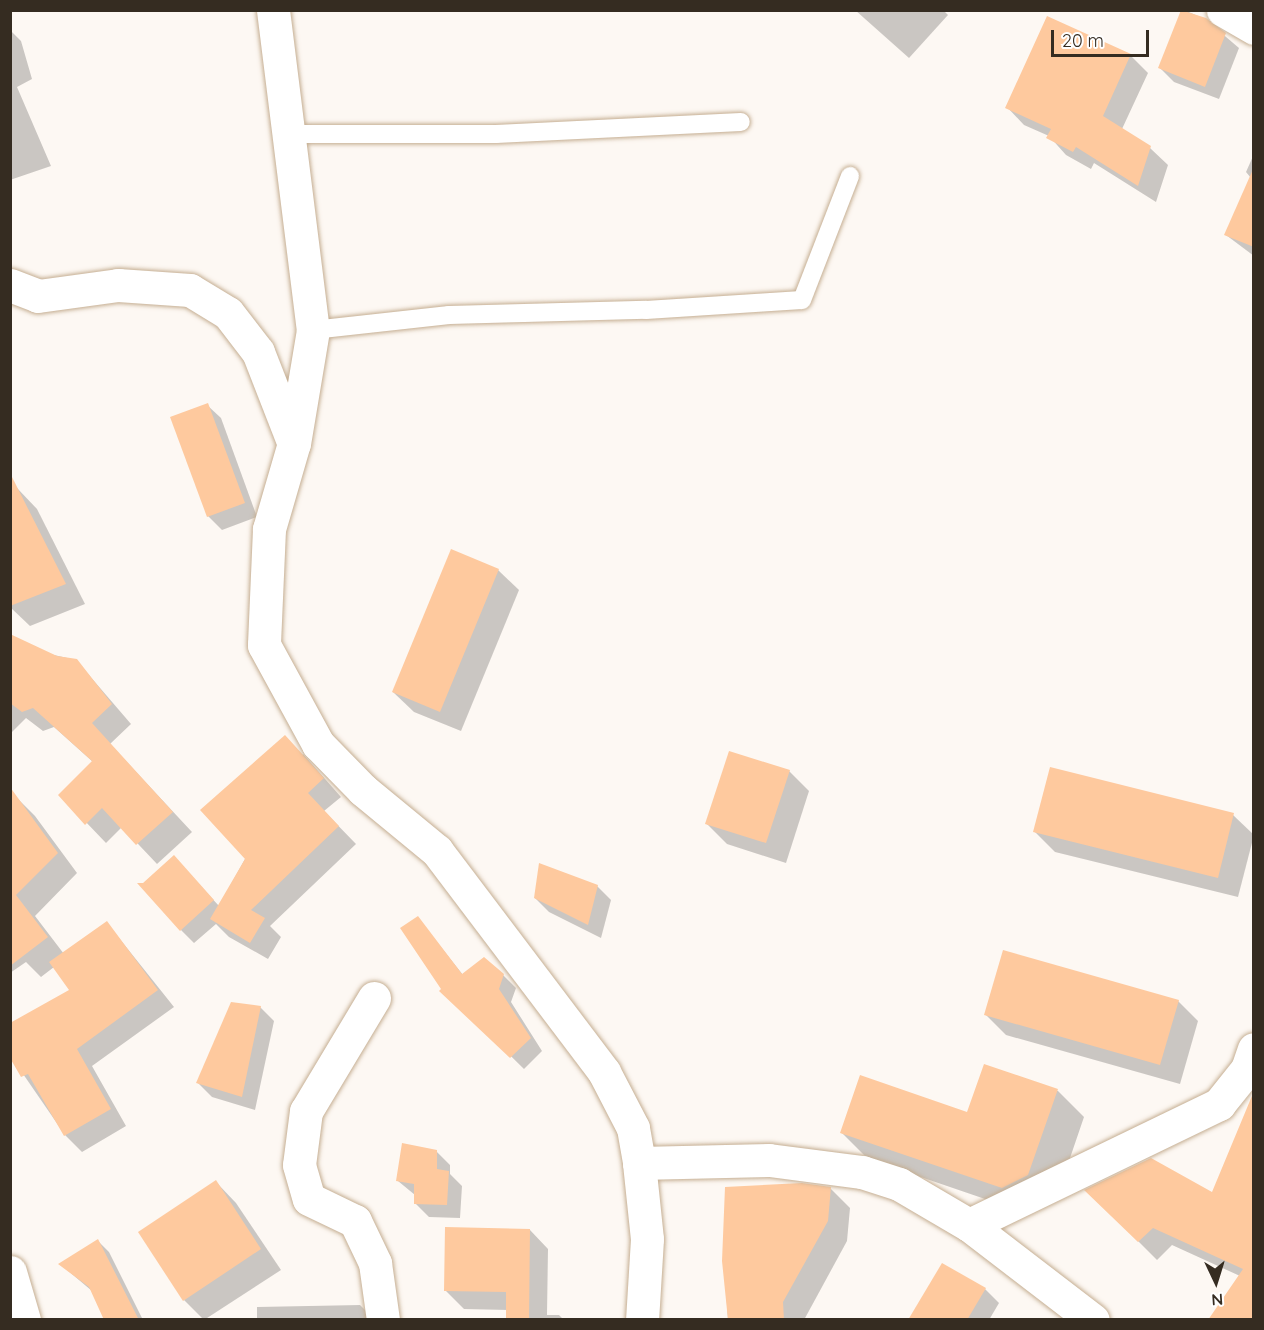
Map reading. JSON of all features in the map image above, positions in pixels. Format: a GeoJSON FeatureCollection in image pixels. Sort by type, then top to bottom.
{"type":"FeatureCollection","features":[{"type":"Feature","properties":{"kind":"street"},"geometry":{"type":"LineString","coordinates":[[273,10],[314,330],[294,443],[269,529],[264,645],[318,744],[363,790],[437,851],[604,1072],[633,1128],[639,1163],[647,1239],[642,1320]]}},
{"type":"Feature","properties":{"kind":"street"},"geometry":{"type":"LineString","coordinates":[[1223,10],[1254,28]]}},
{"type":"Feature","properties":{"kind":"street"},"geometry":{"type":"LineString","coordinates":[[10,285],[38,296],[118,285],[190,290],[228,313],[258,352],[294,443]]}},
{"type":"Feature","properties":{"kind":"street"},"geometry":{"type":"LineString","coordinates":[[374,998],[306,1111],[298,1165],[309,1199],[355,1221],[375,1263],[383,1320]]}},
{"type":"Feature","properties":{"kind":"street"},"geometry":{"type":"LineString","coordinates":[[969,1225],[1220,1104],[1247,1068],[1254,1049]]}},
{"type":"Feature","properties":{"kind":"street"},"geometry":{"type":"LineString","coordinates":[[639,1163],[769,1160],[862,1172],[899,1184],[969,1225],[1093,1320]]}},
{"type":"Feature","properties":{"kind":"street"},"geometry":{"type":"LineString","coordinates":[[10,1272],[24,1320]]}},
{"type":"Feature","properties":{"kind":"lane"},"geometry":{"type":"LineString","coordinates":[[288,134],[496,134],[741,122]]}},
{"type":"Feature","properties":{"kind":"lane"},"geometry":{"type":"LineString","coordinates":[[314,330],[449,315],[646,310],[802,300],[850,176]]}},
{"type":"Feature","properties":{"kind":"building"},"geometry":{"type":"Polygon","coordinates":[[[1181,10],[1206,18],[1226,33],[1205,87],[1158,68],[1181,10]]]}},
{"type":"Feature","properties":{"kind":"building"},"geometry":{"type":"Polygon","coordinates":[[[1047,16],[1131,54],[1103,116],[1151,146],[1138,186],[1076,147],[1073,152],[1046,138],[1051,129],[1005,108],[1047,16]]]}},
{"type":"Feature","properties":{"kind":"building"},"geometry":{"type":"Polygon","coordinates":[[[1254,167],[1254,247],[1224,235],[1254,167]]]}},
{"type":"Feature","properties":{"kind":"building"},"geometry":{"type":"Polygon","coordinates":[[[208,403],[245,503],[207,517],[170,417],[208,403]]]}},
{"type":"Feature","properties":{"kind":"building"},"geometry":{"type":"Polygon","coordinates":[[[10,473],[66,584],[10,606],[10,473]]]}},
{"type":"Feature","properties":{"kind":"building"},"geometry":{"type":"Polygon","coordinates":[[[451,549],[499,569],[440,712],[392,692],[451,549]]]}},
{"type":"Feature","properties":{"kind":"building"},"geometry":{"type":"Polygon","coordinates":[[[10,634],[57,656],[77,659],[112,704],[92,723],[173,812],[136,845],[102,808],[85,825],[58,795],[92,761],[33,708],[22,712],[10,703],[10,634]]]}},
{"type":"Feature","properties":{"kind":"building"},"geometry":{"type":"Polygon","coordinates":[[[285,735],[324,778],[308,793],[339,826],[251,910],[265,918],[250,943],[210,919],[245,859],[200,810],[285,735]]]}},
{"type":"Feature","properties":{"kind":"building"},"geometry":{"type":"Polygon","coordinates":[[[729,751],[790,770],[766,843],[705,824],[729,751]]]}},
{"type":"Feature","properties":{"kind":"building"},"geometry":{"type":"Polygon","coordinates":[[[1050,767],[1234,813],[1218,878],[1033,832],[1050,767]]]}},
{"type":"Feature","properties":{"kind":"building"},"geometry":{"type":"Polygon","coordinates":[[[10,787],[58,853],[16,895],[48,937],[10,966],[10,787]]]}},
{"type":"Feature","properties":{"kind":"building"},"geometry":{"type":"Polygon","coordinates":[[[174,855],[214,900],[180,931],[137,883],[143,883],[174,855]]]}},
{"type":"Feature","properties":{"kind":"building"},"geometry":{"type":"Polygon","coordinates":[[[539,863],[598,885],[588,925],[534,898],[539,863]]]}},
{"type":"Feature","properties":{"kind":"building"},"geometry":{"type":"Polygon","coordinates":[[[418,916],[462,974],[484,957],[504,974],[499,989],[531,1038],[510,1058],[439,991],[441,989],[400,928],[418,916]]]}},
{"type":"Feature","properties":{"kind":"building"},"geometry":{"type":"Polygon","coordinates":[[[107,921],[158,990],[77,1049],[111,1109],[64,1136],[28,1074],[21,1077],[10,1058],[10,1023],[69,990],[49,962],[107,921]]]}},
{"type":"Feature","properties":{"kind":"building"},"geometry":{"type":"Polygon","coordinates":[[[1003,950],[1179,1000],[1160,1065],[984,1015],[1003,950]]]}},
{"type":"Feature","properties":{"kind":"building"},"geometry":{"type":"Polygon","coordinates":[[[231,1002],[261,1006],[242,1097],[196,1083],[231,1002]]]}},
{"type":"Feature","properties":{"kind":"building"},"geometry":{"type":"Polygon","coordinates":[[[984,1064],[1058,1089],[1028,1175],[1002,1188],[840,1133],[860,1075],[967,1112],[984,1064]]]}},
{"type":"Feature","properties":{"kind":"building"},"geometry":{"type":"Polygon","coordinates":[[[1254,1091],[1254,1320],[1208,1320],[1243,1269],[1153,1228],[1138,1242],[1084,1190],[1151,1158],[1212,1192],[1254,1091]]]}},
{"type":"Feature","properties":{"kind":"building"},"geometry":{"type":"Polygon","coordinates":[[[402,1143],[437,1150],[437,1169],[449,1171],[447,1205],[414,1204],[414,1184],[396,1181],[402,1143]]]}},
{"type":"Feature","properties":{"kind":"building"},"geometry":{"type":"Polygon","coordinates":[[[216,1180],[261,1249],[183,1301],[138,1232],[216,1180]]]}},
{"type":"Feature","properties":{"kind":"building"},"geometry":{"type":"Polygon","coordinates":[[[802,1183],[831,1187],[828,1221],[783,1302],[784,1320],[728,1320],[722,1261],[725,1187],[802,1183]]]}},
{"type":"Feature","properties":{"kind":"building"},"geometry":{"type":"Polygon","coordinates":[[[445,1227],[530,1229],[529,1320],[506,1320],[506,1292],[444,1291],[445,1227]]]}},
{"type":"Feature","properties":{"kind":"building"},"geometry":{"type":"Polygon","coordinates":[[[98,1239],[139,1320],[104,1320],[89,1287],[58,1264],[98,1239]]]}},
{"type":"Feature","properties":{"kind":"building"},"geometry":{"type":"Polygon","coordinates":[[[942,1263],[986,1288],[967,1320],[908,1320],[942,1263]]]}}]}
